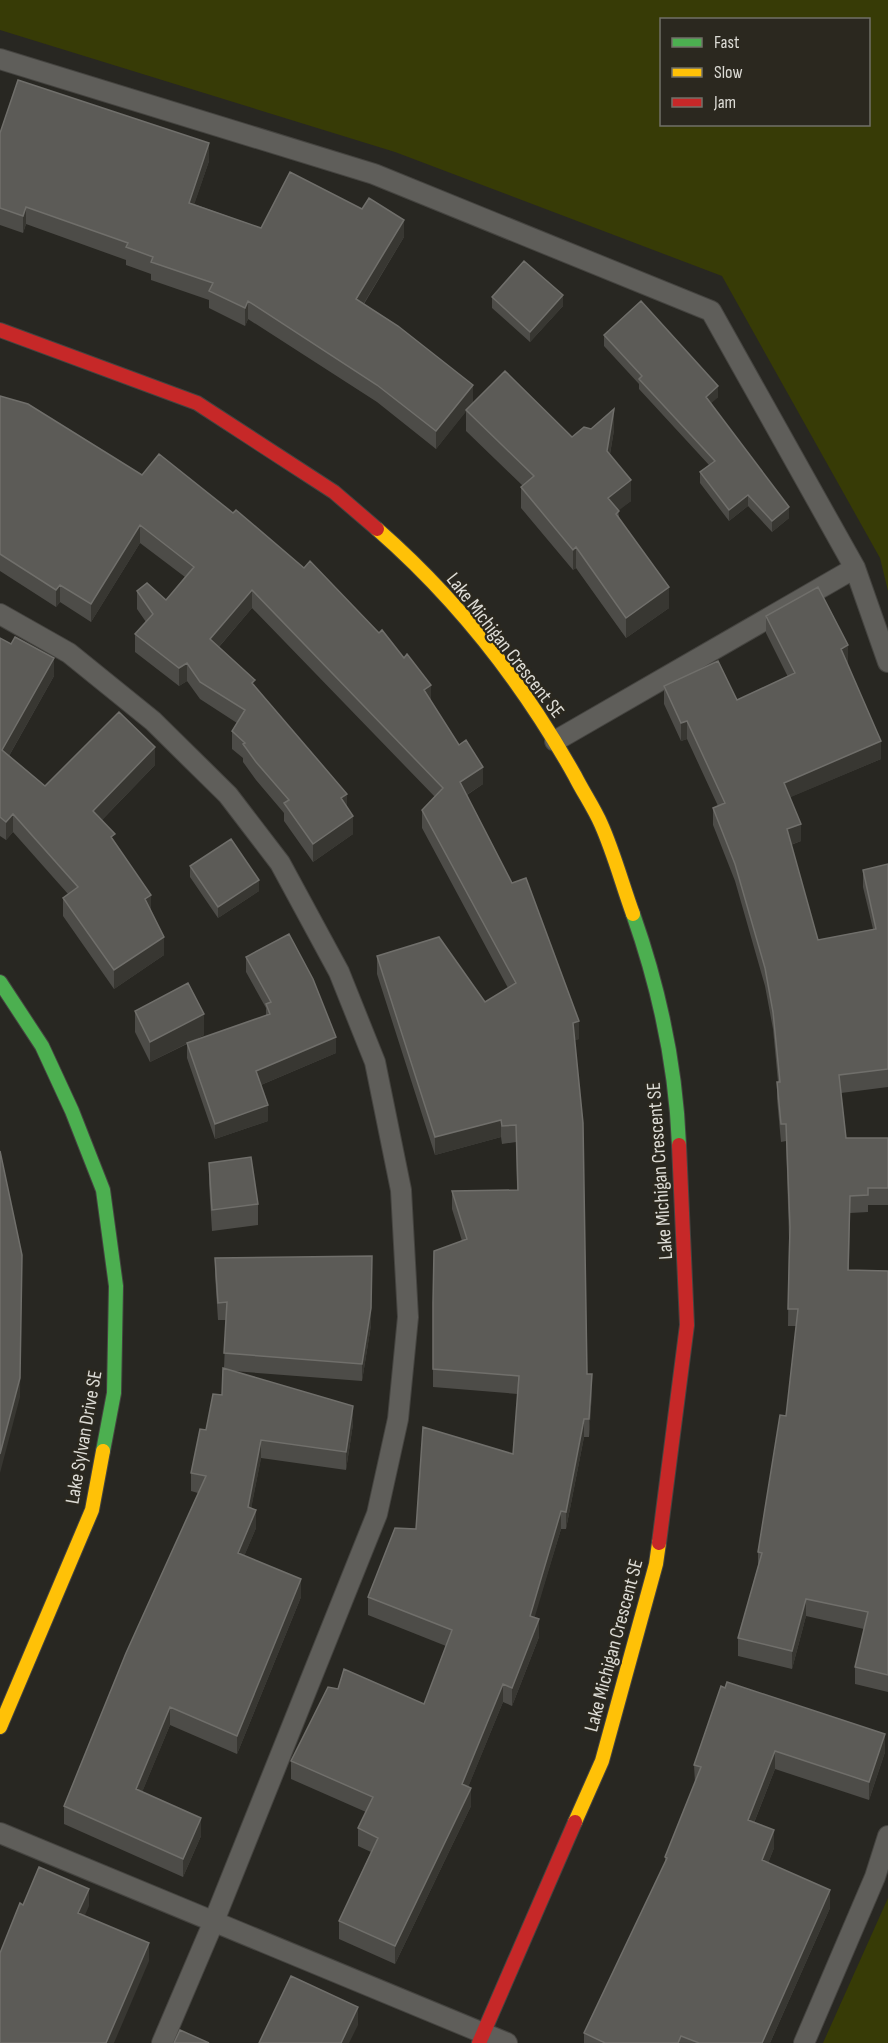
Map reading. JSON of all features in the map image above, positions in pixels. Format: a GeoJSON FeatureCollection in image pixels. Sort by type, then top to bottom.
{"type":"FeatureCollection","features":[{"type":"Feature","properties":{"kind":"street","name":"Lake Michigan Crescent SE"},"geometry":{"type":"LineString","coordinates":[[0,330],[196,403],[334,492],[419,566],[466,618],[517,684],[555,741],[601,824],[649,959],[677,1095],[687,1325],[656,1564],[602,1761],[481,2038]]}},
{"type":"Feature","properties":{"kind":"street","name":"Lake Sylvan Drive SE"},"geometry":{"type":"LineString","coordinates":[[0,982],[42,1046],[72,1111],[103,1190],[116,1286],[114,1393],[92,1510],[0,1727]]}},
{"type":"Feature","properties":{"kind":"lane"},"geometry":{"type":"LineString","coordinates":[[0,59],[374,174],[711,311],[855,568],[888,662]]}},
{"type":"Feature","properties":{"kind":"lane"},"geometry":{"type":"LineString","coordinates":[[555,741],[855,568]]}},
{"type":"Feature","properties":{"kind":"lane"},"geometry":{"type":"LineString","coordinates":[[0,614],[69,653],[153,721],[228,795],[280,862],[339,972],[375,1062],[401,1190],[408,1317],[398,1419],[377,1514],[214,1921],[162,2043]]}},
{"type":"Feature","properties":{"kind":"lane"},"geometry":{"type":"LineString","coordinates":[[0,1833],[214,1921],[481,2038],[507,2043]]}},
{"type":"Feature","properties":{"kind":"lane"},"geometry":{"type":"LineString","coordinates":[[804,2043],[875,1876],[888,1836]]}},
{"type":"Feature","properties":{"kind":"green space"},"geometry":{"type":"Polygon","coordinates":[[[0,0],[888,0],[888,591],[880,558],[722,276],[395,152],[0,30],[0,0]]]}},
{"type":"Feature","properties":{"kind":"green space"},"geometry":{"type":"Polygon","coordinates":[[[888,1898],[888,2043],[823,2043],[888,1898]]]}},
{"type":"Feature","properties":{"kind":"building"},"geometry":{"type":"Polygon","coordinates":[[[18,80],[209,143],[189,203],[261,228],[290,172],[362,209],[369,198],[404,220],[356,299],[398,326],[473,385],[436,431],[377,385],[248,301],[245,308],[209,291],[213,283],[151,262],[153,257],[126,247],[128,243],[26,207],[23,216],[0,208],[0,133],[18,80]]]}},
{"type":"Feature","properties":{"kind":"building"},"geometry":{"type":"Polygon","coordinates":[[[524,261],[563,295],[530,332],[492,297],[524,261]]]}},
{"type":"Feature","properties":{"kind":"building"},"geometry":{"type":"Polygon","coordinates":[[[641,301],[718,386],[706,397],[789,507],[772,521],[748,495],[729,510],[700,472],[715,461],[639,379],[642,376],[604,335],[641,301]]]}},
{"type":"Feature","properties":{"kind":"building"},"geometry":{"type":"Polygon","coordinates":[[[505,371],[572,437],[584,427],[591,429],[614,409],[607,451],[631,480],[608,498],[619,511],[616,514],[669,587],[626,618],[576,547],[573,550],[521,487],[534,476],[466,410],[505,371]]]}},
{"type":"Feature","properties":{"kind":"building"},"geometry":{"type":"Polygon","coordinates":[[[0,396],[28,404],[142,475],[159,454],[233,513],[236,510],[304,568],[310,561],[379,633],[382,630],[404,658],[407,654],[431,685],[424,690],[459,745],[466,740],[483,767],[460,782],[512,883],[526,878],[579,1021],[573,1023],[583,1123],[587,1374],[592,1374],[589,1419],[584,1419],[566,1512],[561,1511],[530,1616],[539,1619],[512,1688],[503,1684],[462,1784],[471,1788],[395,1946],[339,1921],[378,1838],[358,1828],[373,1797],[291,1761],[328,1687],[338,1689],[344,1669],[424,1704],[452,1630],[368,1597],[395,1528],[416,1529],[423,1427],[513,1454],[519,1376],[433,1369],[433,1303],[434,1251],[467,1239],[452,1191],[518,1190],[516,1125],[502,1126],[501,1120],[435,1137],[377,956],[439,937],[485,1002],[516,983],[422,810],[443,788],[252,590],[210,639],[255,680],[252,683],[347,794],[341,798],[353,816],[313,844],[284,803],[289,800],[256,762],[243,744],[245,743],[232,731],[245,710],[200,682],[187,663],[179,668],[135,634],[153,614],[137,591],[147,583],[166,600],[194,567],[140,525],[91,604],[60,585],[56,590],[0,554],[0,396]]]}},
{"type":"Feature","properties":{"kind":"building"},"geometry":{"type":"Polygon","coordinates":[[[818,587],[848,645],[841,649],[881,741],[784,783],[801,824],[787,829],[818,940],[876,929],[863,870],[888,864],[888,1069],[839,1075],[846,1138],[888,1138],[888,1188],[868,1188],[868,1195],[850,1196],[848,1270],[888,1271],[888,1675],[855,1667],[868,1612],[806,1599],[792,1651],[738,1638],[762,1553],[758,1552],[780,1415],[786,1416],[798,1309],[788,1309],[790,1227],[786,1124],[781,1124],[777,1082],[780,1082],[773,1012],[765,968],[735,864],[713,808],[725,803],[687,721],[681,723],[664,686],[718,661],[737,700],[795,673],[766,616],[818,587]]]}},
{"type":"Feature","properties":{"kind":"building"},"geometry":{"type":"Polygon","coordinates":[[[15,637],[54,658],[2,750],[45,786],[119,712],[155,747],[93,811],[115,834],[111,837],[151,895],[145,899],[164,937],[114,970],[63,898],[78,887],[13,814],[6,822],[0,817],[0,638],[11,644],[15,637]]]}},
{"type":"Feature","properties":{"kind":"building"},"geometry":{"type":"Polygon","coordinates":[[[231,839],[259,880],[218,907],[190,866],[231,839]]]}},
{"type":"Feature","properties":{"kind":"building"},"geometry":{"type":"Polygon","coordinates":[[[289,934],[313,979],[336,1037],[256,1071],[268,1105],[215,1124],[187,1043],[270,1014],[266,1004],[271,1002],[246,957],[289,934]]]}},
{"type":"Feature","properties":{"kind":"building"},"geometry":{"type":"Polygon","coordinates":[[[188,983],[204,1014],[150,1042],[135,1011],[188,983]]]}},
{"type":"Feature","properties":{"kind":"building"},"geometry":{"type":"Polygon","coordinates":[[[0,1151],[22,1255],[20,1378],[0,1454],[0,1151]]]}},
{"type":"Feature","properties":{"kind":"building"},"geometry":{"type":"Polygon","coordinates":[[[251,1157],[258,1204],[212,1210],[209,1163],[251,1157]]]}},
{"type":"Feature","properties":{"kind":"building"},"geometry":{"type":"Polygon","coordinates":[[[372,1256],[371,1308],[362,1364],[224,1353],[227,1302],[218,1303],[215,1258],[372,1256]]]}},
{"type":"Feature","properties":{"kind":"building"},"geometry":{"type":"Polygon","coordinates":[[[223,1368],[353,1406],[346,1452],[261,1440],[248,1507],[256,1510],[238,1553],[301,1579],[237,1736],[170,1707],[136,1789],[201,1818],[183,1859],[64,1806],[126,1653],[206,1476],[191,1473],[200,1429],[206,1430],[213,1394],[222,1395],[223,1368]]]}},
{"type":"Feature","properties":{"kind":"building"},"geometry":{"type":"Polygon","coordinates":[[[727,1682],[885,1734],[869,1782],[775,1751],[748,1820],[774,1830],[762,1860],[830,1890],[762,2043],[699,2043],[681,2036],[678,2043],[605,2043],[584,2033],[667,1858],[665,1857],[701,1767],[694,1765],[721,1686],[725,1688],[727,1682]]]}},
{"type":"Feature","properties":{"kind":"building"},"geometry":{"type":"Polygon","coordinates":[[[39,1867],[89,1889],[78,1913],[149,1943],[106,2043],[0,2043],[0,1953],[20,1903],[23,1905],[39,1867]]]}},
{"type":"Feature","properties":{"kind":"building"},"geometry":{"type":"Polygon","coordinates":[[[291,1976],[358,2007],[341,2043],[259,2043],[291,1976]]]}},
{"type":"Feature","properties":{"kind":"building"},"geometry":{"type":"Polygon","coordinates":[[[180,2030],[209,2043],[174,2043],[180,2030]]]}},
{"type":"Feature","properties":{"kind":"traffic: fast"},"geometry":{"type":"LineString","coordinates":[[633,914],[651,970],[665,1028],[674,1086],[679,1145]]}},
{"type":"Feature","properties":{"kind":"traffic: fast"},"geometry":{"type":"LineString","coordinates":[[0,982],[42,1046],[72,1111],[103,1190],[116,1286],[114,1393],[103,1451]]}},
{"type":"Feature","properties":{"kind":"traffic: slow"},"geometry":{"type":"LineString","coordinates":[[377,529],[461,613],[511,675],[533,708],[598,818],[633,914]]}},
{"type":"Feature","properties":{"kind":"traffic: slow"},"geometry":{"type":"LineString","coordinates":[[0,1727],[92,1510],[103,1451]]}},
{"type":"Feature","properties":{"kind":"traffic: slow"},"geometry":{"type":"LineString","coordinates":[[575,1822],[602,1761],[656,1564],[659,1543]]}},
{"type":"Feature","properties":{"kind":"traffic: jam"},"geometry":{"type":"LineString","coordinates":[[0,330],[197,403],[334,492],[377,529]]}},
{"type":"Feature","properties":{"kind":"traffic: jam"},"geometry":{"type":"LineString","coordinates":[[659,1543],[687,1325],[679,1145]]}},
{"type":"Feature","properties":{"kind":"traffic: jam"},"geometry":{"type":"LineString","coordinates":[[479,2043],[575,1822]]}}]}
